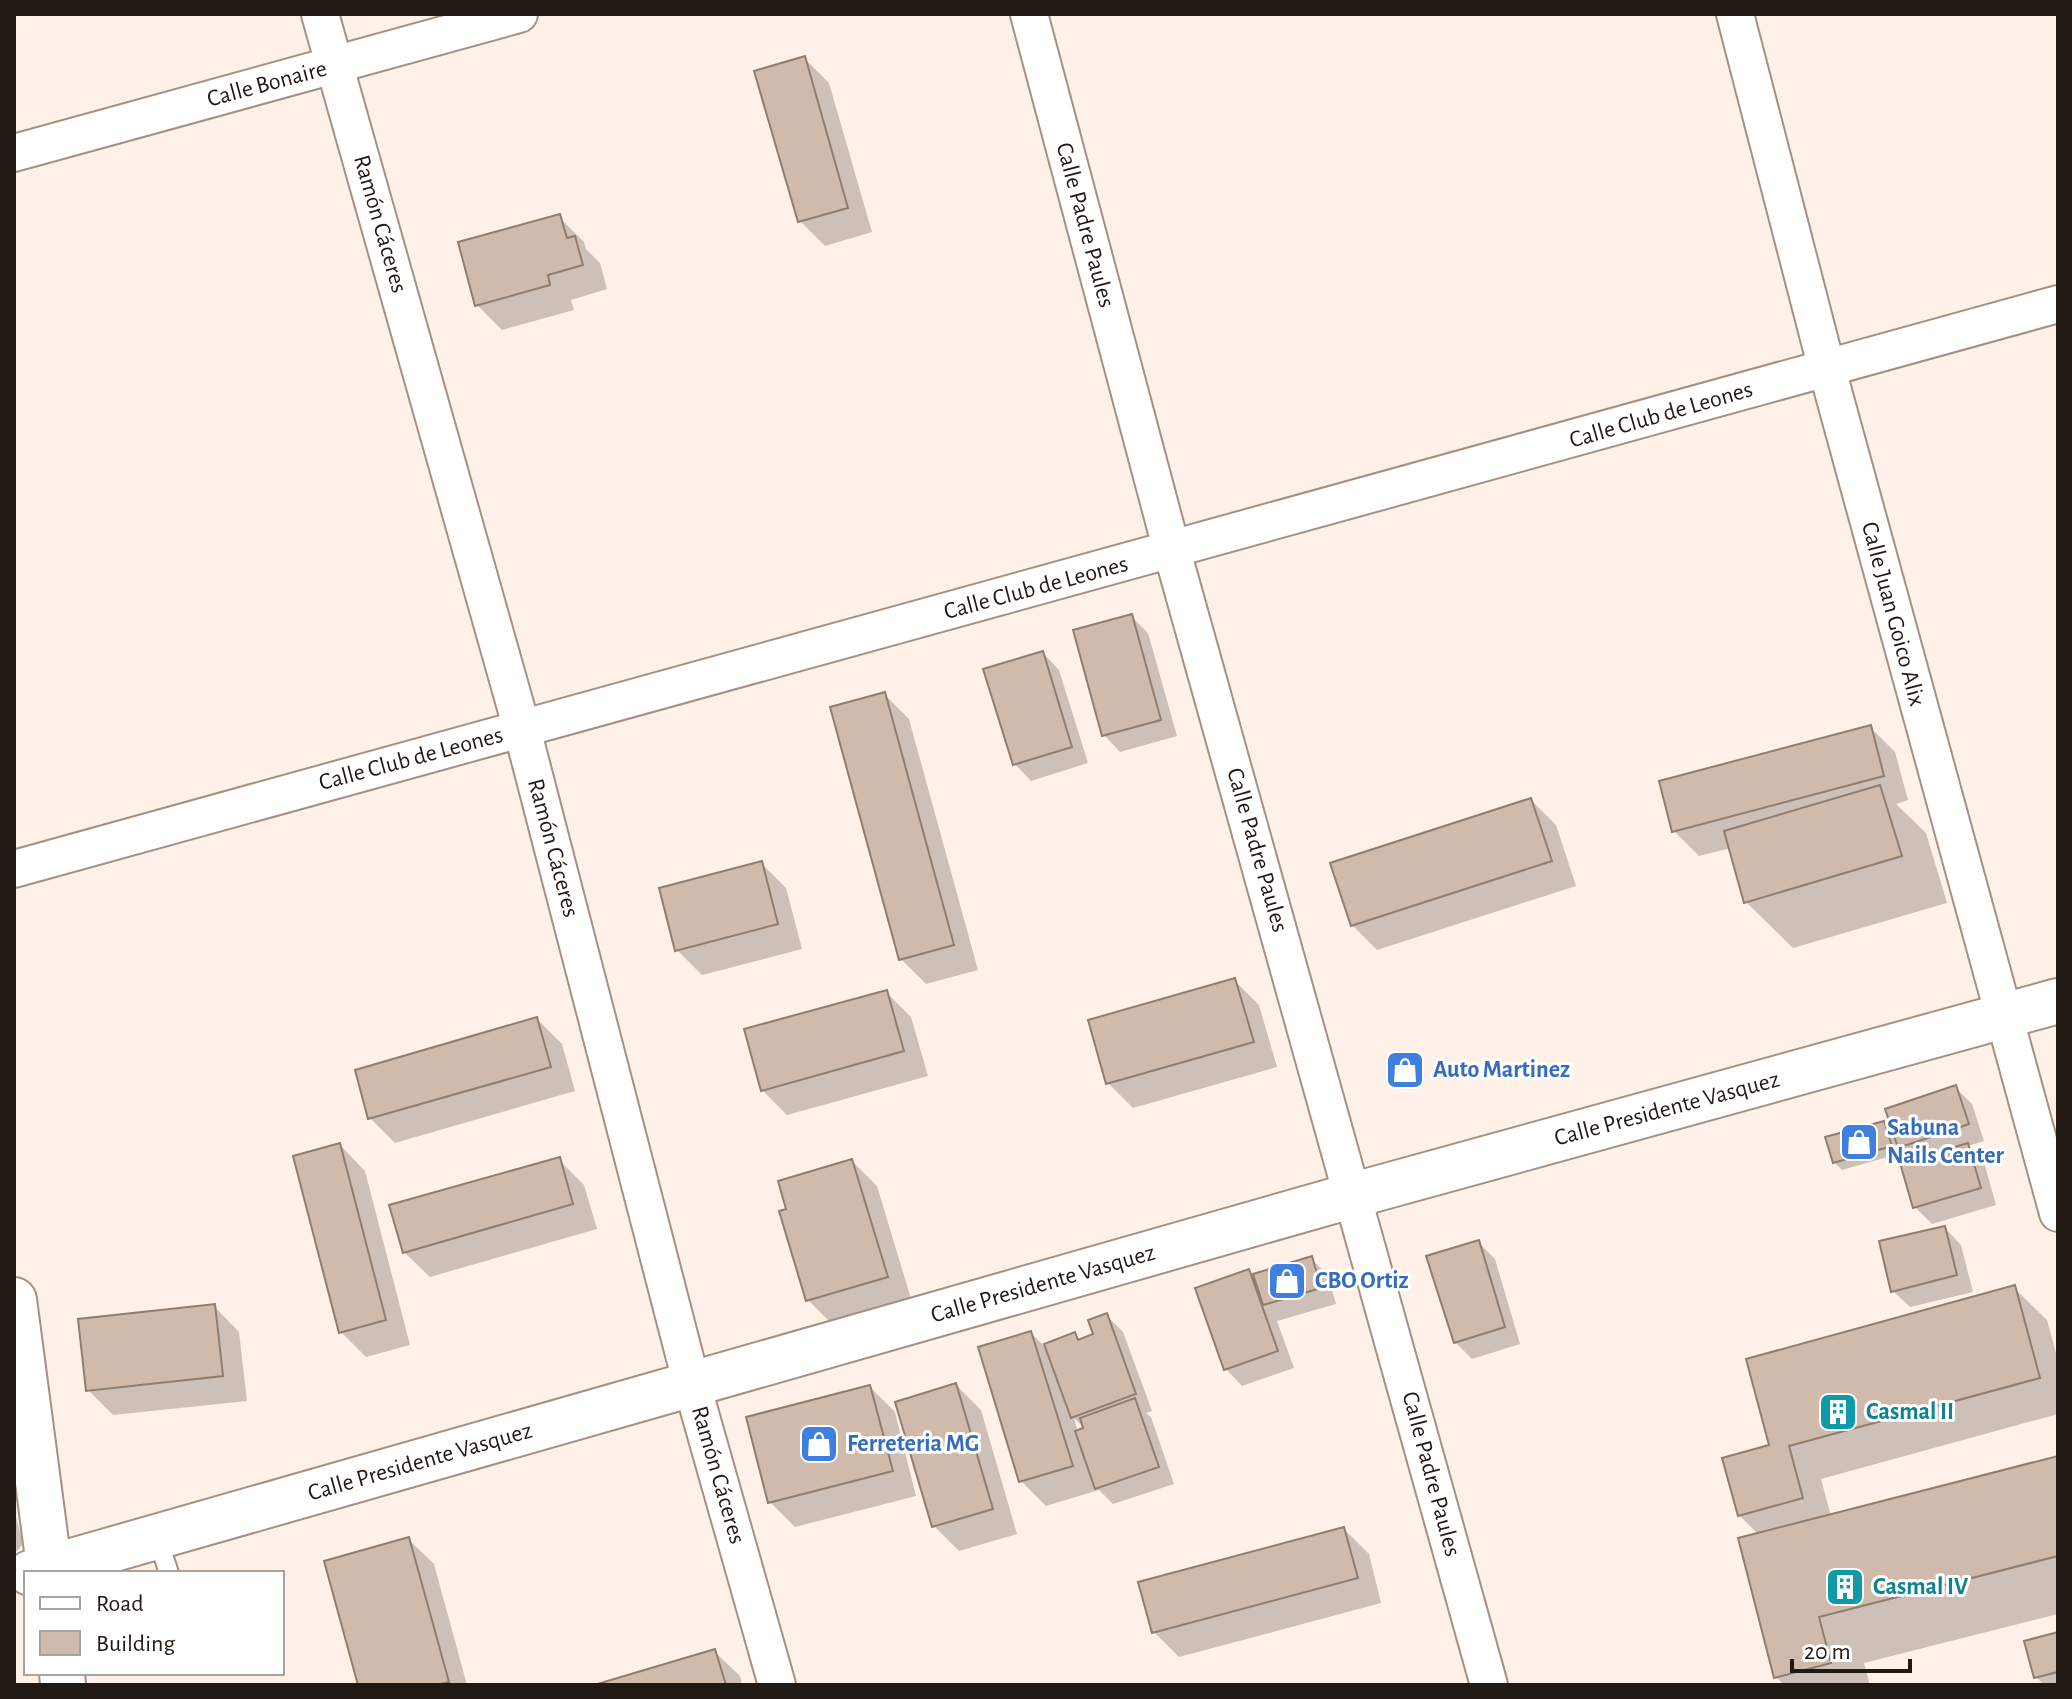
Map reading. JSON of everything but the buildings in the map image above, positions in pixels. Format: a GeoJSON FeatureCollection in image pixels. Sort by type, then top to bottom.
{"type":"FeatureCollection","features":[{"type":"Feature","properties":{"kind":"street","name":"Ramón Cáceres"},"geometry":{"type":"LineString","coordinates":[[320,14],[522,729],[692,1385],[777,1685]]}},
{"type":"Feature","properties":{"kind":"street","name":"Calle Bonaire"},"geometry":{"type":"LineString","coordinates":[[14,153],[519,14]]}},
{"type":"Feature","properties":{"kind":"street","name":"Calle Padre Paules"},"geometry":{"type":"LineString","coordinates":[[1029,14],[1172,551],[1489,1685]]}},
{"type":"Feature","properties":{"kind":"street","name":"Calle Juan Goico Alix"},"geometry":{"type":"LineString","coordinates":[[1735,14],[1827,369],[2058,1213]]}},
{"type":"Feature","properties":{"kind":"street","name":"Calle Club de Leones"},"geometry":{"type":"LineString","coordinates":[[14,869],[2058,304]]}},
{"type":"Feature","properties":{"kind":"street","name":"Calle Presidente Vasquez"},"geometry":{"type":"LineString","coordinates":[[48,1571],[163,1555],[692,1385],[1354,1195],[2058,1001]]}},
{"type":"Feature","properties":{"kind":"street"},"geometry":{"type":"LineString","coordinates":[[14,1300],[34,1571]]}},
{"type":"Feature","properties":{"kind":"place","name":"Auto Martinez"},"geometry":{"type":"Point","coordinates":[1405,1070]}},
{"type":"Feature","properties":{"kind":"place","name":"Sabuna Nails Center"},"geometry":{"type":"Point","coordinates":[1859,1142]}},
{"type":"Feature","properties":{"kind":"place","name":"CBO Ortiz"},"geometry":{"type":"Point","coordinates":[1287,1281]}},
{"type":"Feature","properties":{"kind":"place","name":"Casmal II"},"geometry":{"type":"Point","coordinates":[1838,1412]}},
{"type":"Feature","properties":{"kind":"place","name":"Ferreteria MG"},"geometry":{"type":"Point","coordinates":[819,1444]}},
{"type":"Feature","properties":{"kind":"place","name":"Casmal IV"},"geometry":{"type":"Point","coordinates":[1845,1587]}}]}
